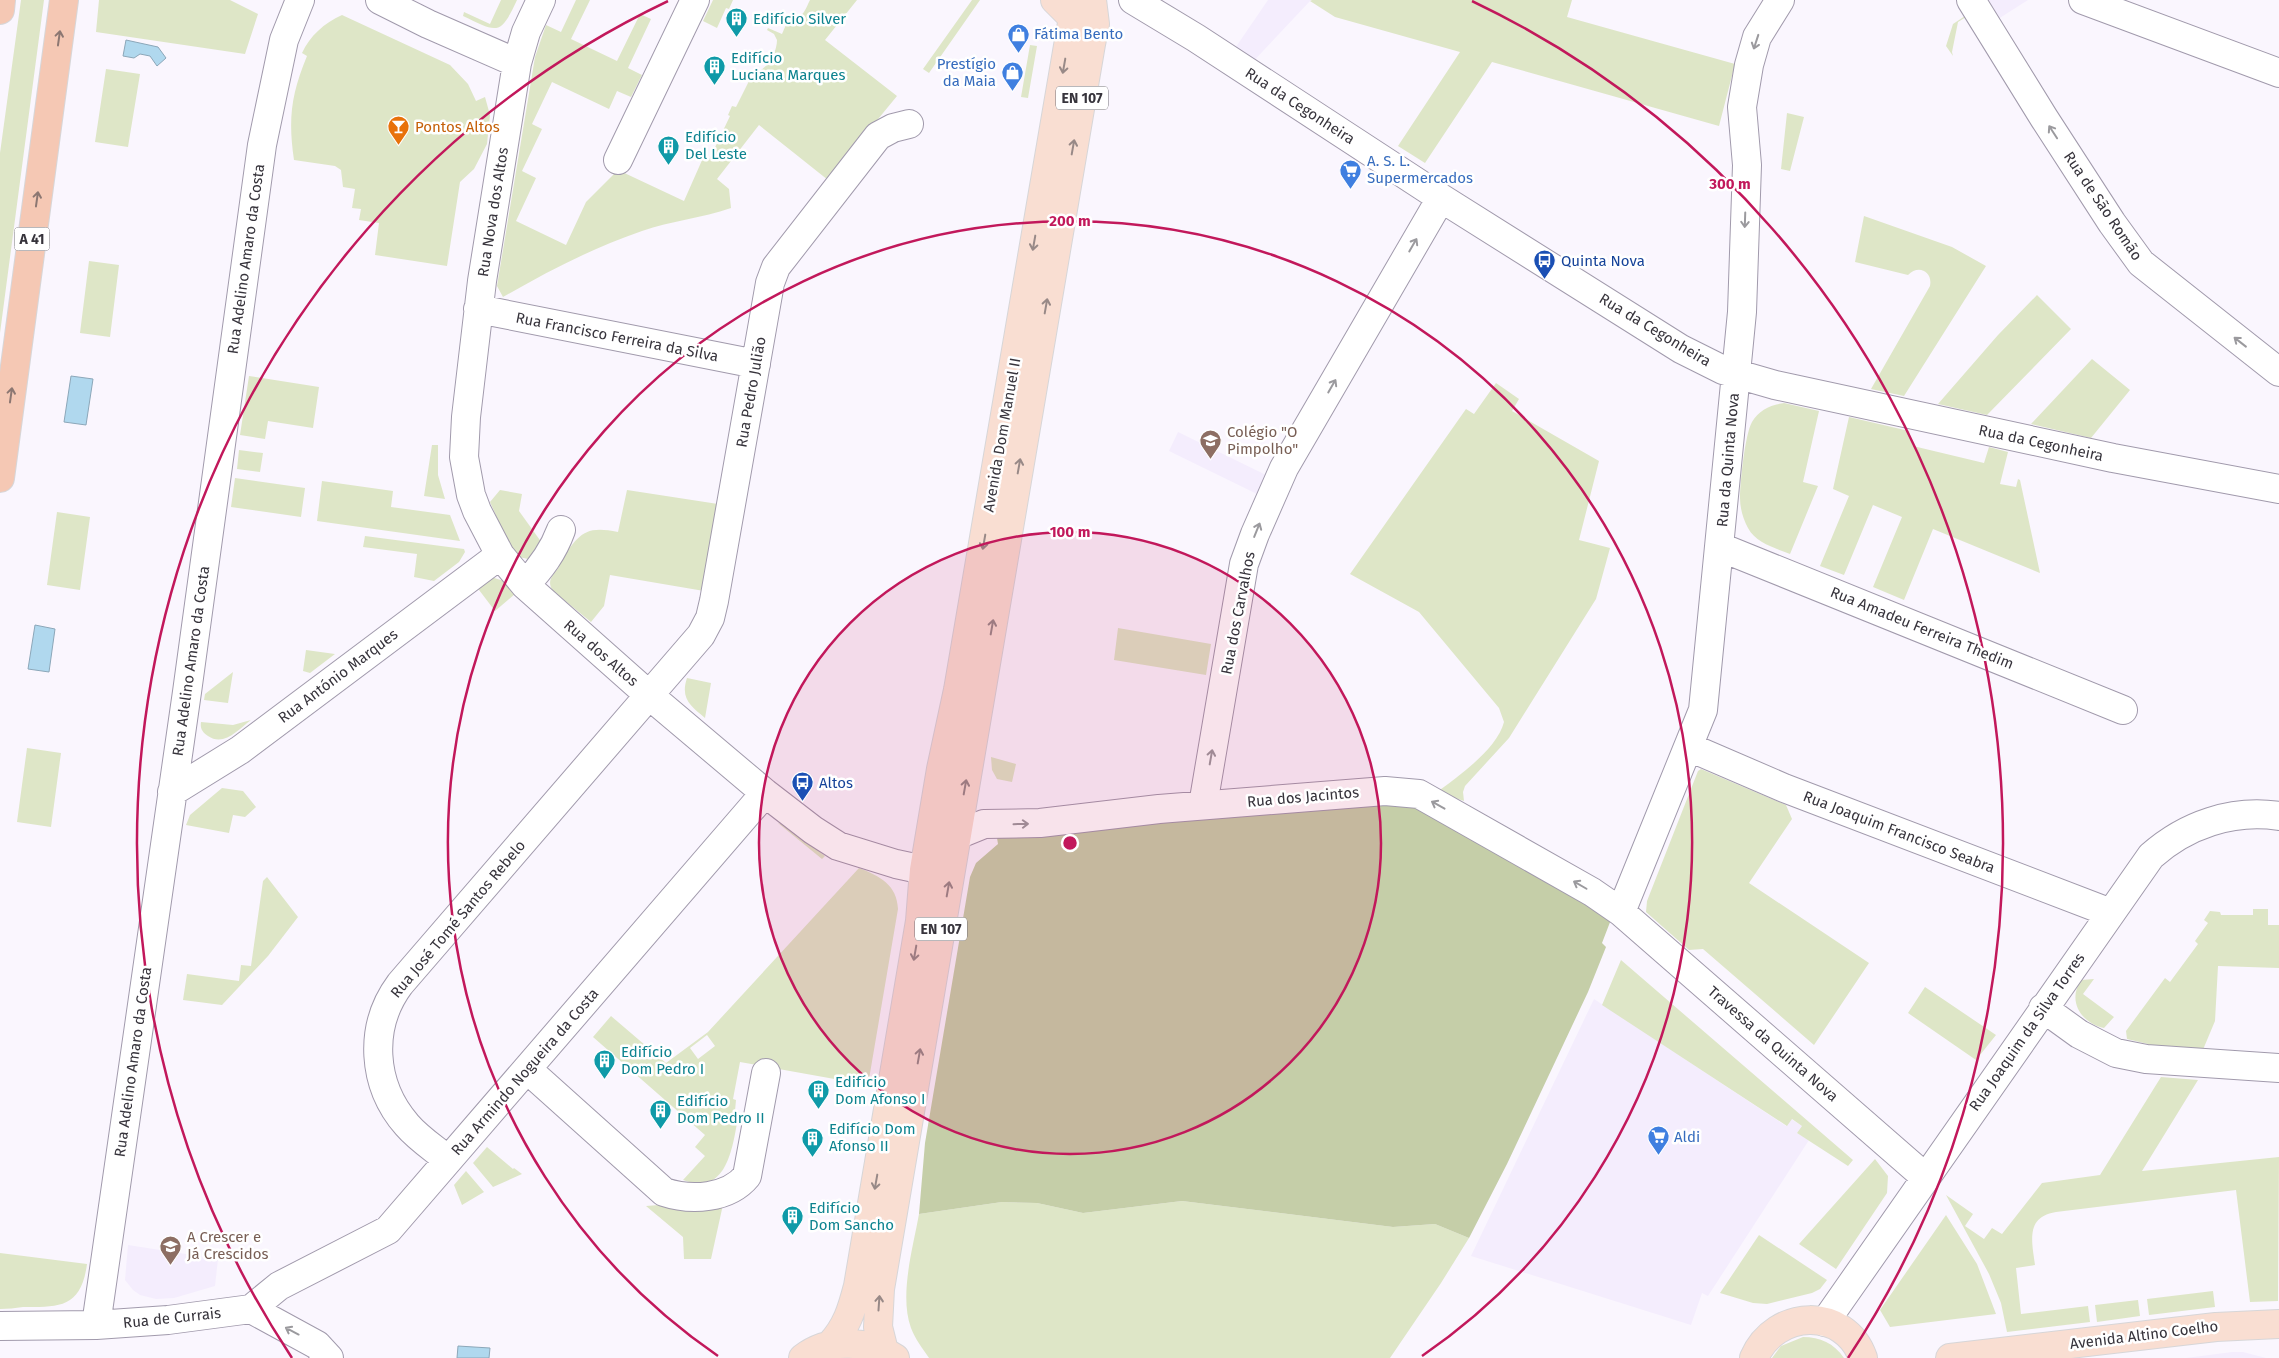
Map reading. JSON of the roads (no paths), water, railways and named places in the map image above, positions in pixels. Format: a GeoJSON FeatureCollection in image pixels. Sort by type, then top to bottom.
{"type":"FeatureCollection","features":[{"type":"Feature","properties":{"kind":"highway"},"geometry":{"type":"LineString","coordinates":[[0,10],[1,0]]}},
{"type":"Feature","properties":{"kind":"highway","name":"A 41"},"geometry":{"type":"LineString","coordinates":[[0,478],[64,0]]}},
{"type":"Feature","properties":{"kind":"main road","name":"Avenida Dom Manuel II"},"geometry":{"type":"LineString","coordinates":[[890,1354],[878,1327],[879,1296],[1094,24],[1075,4]]}},
{"type":"Feature","properties":{"kind":"main road","name":"Avenida Dom Manuel II"},"geometry":{"type":"LineString","coordinates":[[830,1345],[842,1333],[848,1321],[858,1286],[920,921],[924,870],[941,770],[958,690],[1075,4]]}},
{"type":"Feature","properties":{"kind":"main road"},"geometry":{"type":"LineString","coordinates":[[1754,1358],[1759,1346],[1774,1330],[1789,1322],[1807,1320],[1825,1322],[1847,1334],[1856,1344],[1863,1358]]}},
{"type":"Feature","properties":{"kind":"main road","name":"Avenida Altino Coelho"},"geometry":{"type":"LineString","coordinates":[[1950,1358],[2216,1327],[2279,1324]]}},
{"type":"Feature","properties":{"kind":"main road"},"geometry":{"type":"LineString","coordinates":[[804,1358],[830,1345],[858,1344],[890,1354]]}},
{"type":"Feature","properties":{"kind":"street","name":"Rua Adelino Amaro da Costa"},"geometry":{"type":"LineString","coordinates":[[96,1325],[262,145],[284,40],[300,0]]}},
{"type":"Feature","properties":{"kind":"street"},"geometry":{"type":"LineString","coordinates":[[380,0],[428,24],[517,63]]}},
{"type":"Feature","properties":{"kind":"street","name":"Rua Nova dos Altos"},"geometry":{"type":"LineString","coordinates":[[478,309],[517,63],[526,32],[541,0]]}},
{"type":"Feature","properties":{"kind":"street"},"geometry":{"type":"LineString","coordinates":[[618,160],[695,0]]}},
{"type":"Feature","properties":{"kind":"street","name":"Rua da Cegonheira"},"geometry":{"type":"LineString","coordinates":[[1133,0],[1196,38],[1440,198],[1681,349],[1707,363],[1736,375],[1775,385],[2113,458],[2279,489]]}},
{"type":"Feature","properties":{"kind":"street","name":"Rua da Quinta Nova"},"geometry":{"type":"LineString","coordinates":[[1620,912],[1703,710],[1742,312],[1747,165],[1742,107],[1757,37],[1780,0]]}},
{"type":"Feature","properties":{"kind":"street","name":"Rua de São Romão"},"geometry":{"type":"LineString","coordinates":[[1971,0],[2060,143],[2112,223],[2141,263],[2279,372]]}},
{"type":"Feature","properties":{"kind":"street"},"geometry":{"type":"LineString","coordinates":[[2083,0],[2279,74]]}},
{"type":"Feature","properties":{"kind":"street","name":"Rua Pedro Julião"},"geometry":{"type":"LineString","coordinates":[[650,696],[701,635],[710,618],[770,283],[776,267],[878,136],[893,128],[910,124]]}},
{"type":"Feature","properties":{"kind":"street","name":"Rua dos Carvalhos"},"geometry":{"type":"LineString","coordinates":[[1203,805],[1244,564],[1255,534],[1284,468],[1440,198]]}},
{"type":"Feature","properties":{"kind":"street","name":"Rua dos Altos"},"geometry":{"type":"LineString","coordinates":[[478,309],[466,417],[464,457],[471,495],[500,555],[525,585],[650,696],[765,793],[813,830],[838,846],[896,864],[924,870]]}},
{"type":"Feature","properties":{"kind":"street","name":"Rua Francisco Ferreira da Silva"},"geometry":{"type":"LineString","coordinates":[[478,309],[756,364]]}},
{"type":"Feature","properties":{"kind":"street"},"geometry":{"type":"LineString","coordinates":[[525,585],[548,558],[561,530]]}},
{"type":"Feature","properties":{"kind":"street","name":"Rua Amadeu Ferreira Thedim"},"geometry":{"type":"LineString","coordinates":[[1720,546],[2123,710]]}},
{"type":"Feature","properties":{"kind":"street","name":"Rua António Marques"},"geometry":{"type":"LineString","coordinates":[[172,792],[240,750],[500,555]]}},
{"type":"Feature","properties":{"kind":"street","name":"Rua José Tomé Santos Rebelo"},"geometry":{"type":"LineString","coordinates":[[448,1160],[409,1127],[392,1105],[384,1088],[378,1058],[378,1039],[385,1010],[400,984],[650,696]]}},
{"type":"Feature","properties":{"kind":"street","name":"Rua Joaquim Francisco Seabra"},"geometry":{"type":"LineString","coordinates":[[1689,747],[1784,788],[2111,913]]}},
{"type":"Feature","properties":{"kind":"street","name":"Rua dos Jacintos"},"geometry":{"type":"LineString","coordinates":[[956,835],[984,824],[1040,823],[1203,805],[1386,790],[1419,794],[1592,892],[1620,912]]}},
{"type":"Feature","properties":{"kind":"street","name":"Rua Armindo Nogueira da Costa"},"geometry":{"type":"LineString","coordinates":[[251,1309],[279,1286],[388,1230],[765,793]]}},
{"type":"Feature","properties":{"kind":"street","name":"Rua Joaquim da Silva Torres"},"geometry":{"type":"LineString","coordinates":[[1825,1322],[2151,856],[2169,840],[2201,824],[2242,815],[2279,816]]}},
{"type":"Feature","properties":{"kind":"street"},"geometry":{"type":"LineString","coordinates":[[924,870],[956,835]]}},
{"type":"Feature","properties":{"kind":"street","name":"Travessa da Quinta Nova"},"geometry":{"type":"LineString","coordinates":[[1620,912],[1925,1177]]}},
{"type":"Feature","properties":{"kind":"street"},"geometry":{"type":"LineString","coordinates":[[2043,1008],[2079,1034],[2116,1052],[2146,1059],[2279,1068]]}},
{"type":"Feature","properties":{"kind":"street"},"geometry":{"type":"LineString","coordinates":[[528,1070],[664,1192],[691,1197],[722,1192],[741,1182],[747,1176],[766,1073]]}},
{"type":"Feature","properties":{"kind":"street"},"geometry":{"type":"LineString","coordinates":[[251,1309],[317,1345],[329,1358]]}},
{"type":"Feature","properties":{"kind":"street","name":"Rua de Currais"},"geometry":{"type":"LineString","coordinates":[[0,1326],[96,1325],[168,1320],[251,1309]]}},
{"type":"Feature","properties":{"kind":"water"},"geometry":{"type":"Polygon","coordinates":[[[126,40],[158,47],[166,58],[157,66],[150,56],[140,54],[134,58],[123,56],[126,40]]]}},
{"type":"Feature","properties":{"kind":"water"},"geometry":{"type":"Polygon","coordinates":[[[71,376],[93,379],[86,425],[64,422],[71,376]]]}},
{"type":"Feature","properties":{"kind":"water"},"geometry":{"type":"Polygon","coordinates":[[[35,625],[55,629],[49,672],[28,669],[35,625]]]}},
{"type":"Feature","properties":{"kind":"water"},"geometry":{"type":"Polygon","coordinates":[[[458,1346],[490,1348],[489,1358],[457,1358],[458,1346]]]}},
{"type":"Feature","properties":{"kind":"place","name":"Edifício Silver"},"geometry":{"type":"Point","coordinates":[737,38]}},
{"type":"Feature","properties":{"kind":"place","name":"Fátima Bento"},"geometry":{"type":"Point","coordinates":[1018,53]}},
{"type":"Feature","properties":{"kind":"place","name":"Edifício Luciana Marques"},"geometry":{"type":"Point","coordinates":[715,86]}},
{"type":"Feature","properties":{"kind":"place","name":"Prestígio da Maia"},"geometry":{"type":"Point","coordinates":[1012,92]}},
{"type":"Feature","properties":{"kind":"place","name":"Pontos Altos"},"geometry":{"type":"Point","coordinates":[399,146]}},
{"type":"Feature","properties":{"kind":"place","name":"Edifício Del Leste"},"geometry":{"type":"Point","coordinates":[669,165]}},
{"type":"Feature","properties":{"kind":"place","name":"A. S. L. Supermercados"},"geometry":{"type":"Point","coordinates":[1351,189]}},
{"type":"Feature","properties":{"kind":"place","name":"Quinta Nova"},"geometry":{"type":"Point","coordinates":[1545,280]}},
{"type":"Feature","properties":{"kind":"place","name":"Colégio \"O Pimpolho\""},"geometry":{"type":"Point","coordinates":[1211,460]}},
{"type":"Feature","properties":{"kind":"place","name":"Altos"},"geometry":{"type":"Point","coordinates":[803,802]}},
{"type":"Feature","properties":{"kind":"place","name":"Edifício Dom Pedro I"},"geometry":{"type":"Point","coordinates":[605,1080]}},
{"type":"Feature","properties":{"kind":"place","name":"Edifício Dom Afonso I"},"geometry":{"type":"Point","coordinates":[819,1110]}},
{"type":"Feature","properties":{"kind":"place","name":"Edifício Dom Pedro II"},"geometry":{"type":"Point","coordinates":[661,1129]}},
{"type":"Feature","properties":{"kind":"place","name":"Aldi"},"geometry":{"type":"Point","coordinates":[1658,1156]}},
{"type":"Feature","properties":{"kind":"place","name":"Edifício Dom Afonso II"},"geometry":{"type":"Point","coordinates":[813,1157]}},
{"type":"Feature","properties":{"kind":"place","name":"Edifício Dom Sancho"},"geometry":{"type":"Point","coordinates":[793,1236]}},
{"type":"Feature","properties":{"kind":"place","name":"A Crescer e Já Crescidos"},"geometry":{"type":"Point","coordinates":[171,1265]}}]}
